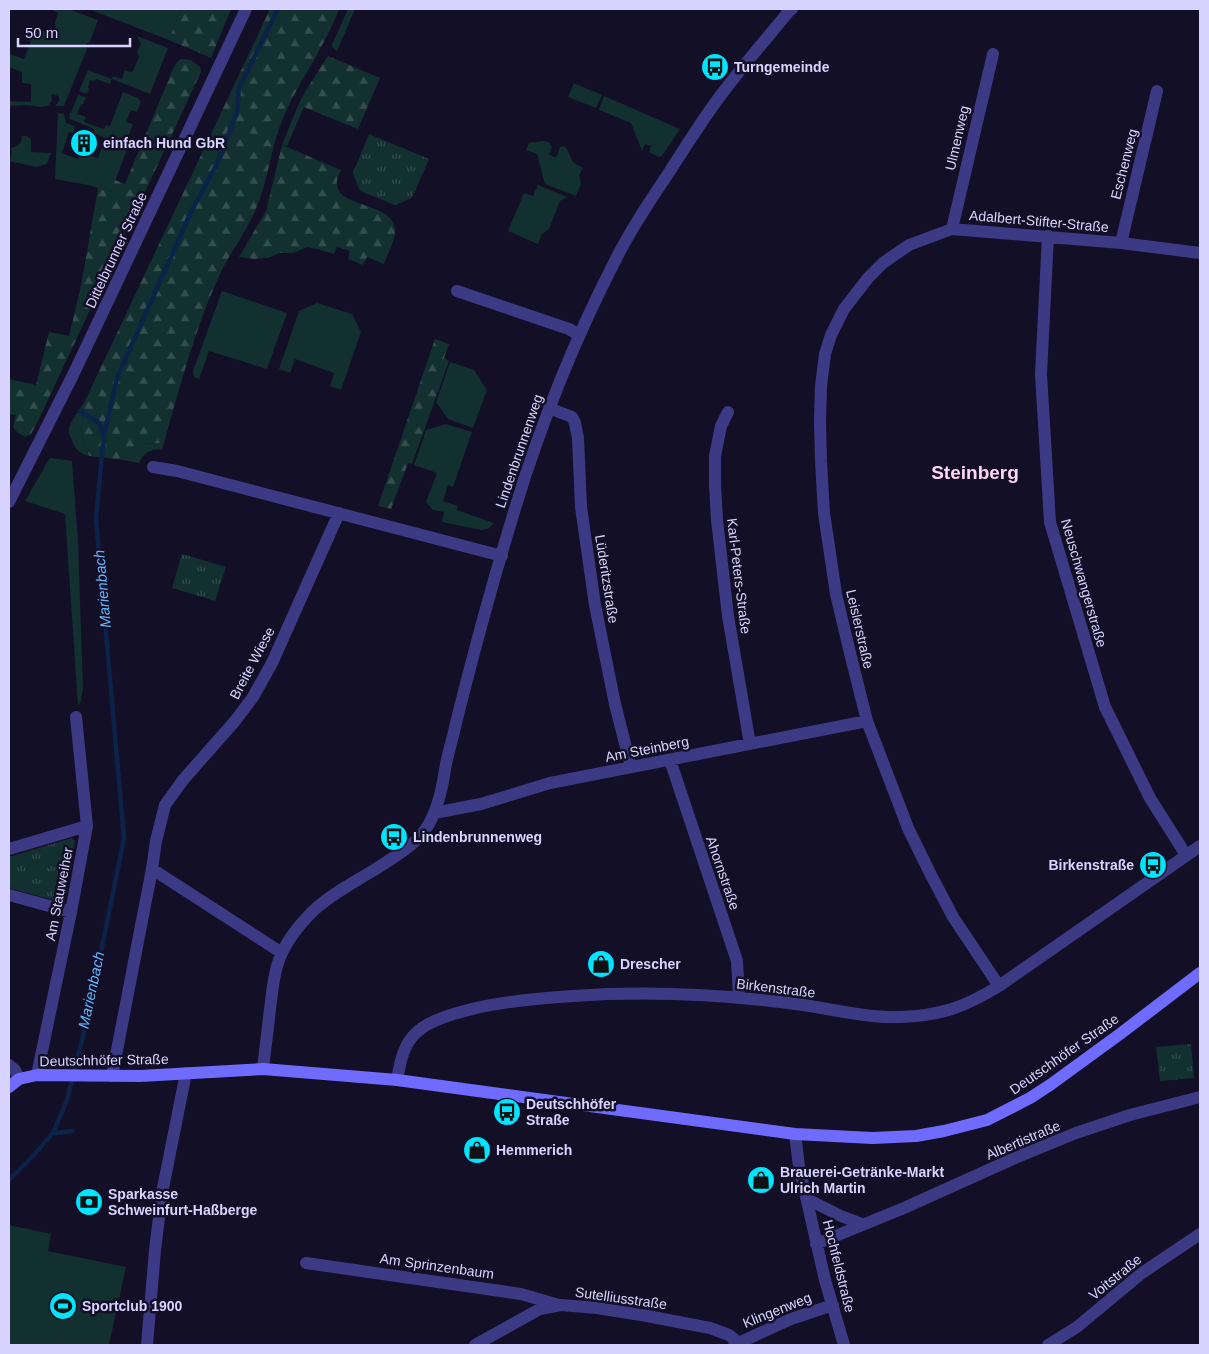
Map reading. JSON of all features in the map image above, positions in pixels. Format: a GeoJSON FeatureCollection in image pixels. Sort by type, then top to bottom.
{"type":"FeatureCollection","features":[{"type":"Feature","properties":{"kind":"main road","name":"Deutschhöfer Straße"},"geometry":{"type":"LineString","coordinates":[[14,1083],[37,1076],[51,1075],[106,1076],[263,1070],[396,1080],[795,1134],[841,1138],[898,1138],[944,1131],[987,1120],[1030,1098],[1200,973]]}},
{"type":"Feature","properties":{"kind":"street","name":"Dittelbrunner Straße"},"geometry":{"type":"LineString","coordinates":[[9,502],[74,373],[246,9]]}},
{"type":"Feature","properties":{"kind":"street","name":"Lindenbrunnenweg"},"geometry":{"type":"LineString","coordinates":[[263,1070],[273,983],[277,965],[290,939],[314,910],[345,887],[408,848],[421,836],[434,813],[441,791],[472,658],[512,520],[549,408],[566,365],[619,254],[645,208],[723,92],[790,9]]}},
{"type":"Feature","properties":{"kind":"street","name":"Ulmenweg"},"geometry":{"type":"LineString","coordinates":[[952,229],[992,54]]}},
{"type":"Feature","properties":{"kind":"street","name":"Eschenweg"},"geometry":{"type":"LineString","coordinates":[[1120,243],[1157,91]]}},
{"type":"Feature","properties":{"kind":"street","name":"Adalbert-Stifter-Straße"},"geometry":{"type":"LineString","coordinates":[[883,263],[909,245],[952,229],[1048,236],[1200,253]]}},
{"type":"Feature","properties":{"kind":"street","name":"Neuschwangerstraße"},"geometry":{"type":"LineString","coordinates":[[1048,236],[1041,374],[1050,522],[1105,707],[1150,798],[1186,855]]}},
{"type":"Feature","properties":{"kind":"street","name":"Leislerstraße"},"geometry":{"type":"LineString","coordinates":[[883,263],[868,278],[844,309],[831,335],[825,354],[821,386],[821,461],[824,514],[836,594],[868,721],[908,828],[953,917],[999,986]]}},
{"type":"Feature","properties":{"kind":"street"},"geometry":{"type":"LineString","coordinates":[[458,291],[569,329],[580,335]]}},
{"type":"Feature","properties":{"kind":"street","name":"Lüderitzstraße"},"geometry":{"type":"LineString","coordinates":[[549,408],[572,417],[576,423],[581,506],[595,605],[615,704],[631,767]]}},
{"type":"Feature","properties":{"kind":"street","name":"Karl-Peters-Straße"},"geometry":{"type":"LineString","coordinates":[[728,412],[721,426],[715,456],[717,520],[728,616],[750,744]]}},
{"type":"Feature","properties":{"kind":"street"},"geometry":{"type":"LineString","coordinates":[[153,467],[177,471],[502,556]]}},
{"type":"Feature","properties":{"kind":"street","name":"Breite Wiese"},"geometry":{"type":"LineString","coordinates":[[106,1076],[165,805],[183,780],[235,721],[253,697],[274,657],[339,513]]}},
{"type":"Feature","properties":{"kind":"street","name":"Am Stauweiher"},"geometry":{"type":"LineString","coordinates":[[37,1076],[87,826],[76,717]]}},
{"type":"Feature","properties":{"kind":"street","name":"Am Steinberg"},"geometry":{"type":"LineString","coordinates":[[434,813],[481,804],[550,783],[868,721]]}},
{"type":"Feature","properties":{"kind":"street","name":"Ahornstraße"},"geometry":{"type":"LineString","coordinates":[[670,760],[737,961],[739,997]]}},
{"type":"Feature","properties":{"kind":"street"},"geometry":{"type":"LineString","coordinates":[[9,849],[87,826]]}},
{"type":"Feature","properties":{"kind":"street","name":"Birkenstraße"},"geometry":{"type":"LineString","coordinates":[[396,1080],[400,1061],[408,1041],[417,1032],[428,1025],[457,1013],[512,1001],[644,993],[739,997],[868,1016],[899,1018],[953,1010],[976,1000],[999,986],[1200,846]]}},
{"type":"Feature","properties":{"kind":"street"},"geometry":{"type":"LineString","coordinates":[[152,869],[282,953]]}},
{"type":"Feature","properties":{"kind":"street"},"geometry":{"type":"LineString","coordinates":[[9,895],[71,912]]}},
{"type":"Feature","properties":{"kind":"street"},"geometry":{"type":"LineString","coordinates":[[9,1065],[15,1070],[14,1083]]}},
{"type":"Feature","properties":{"kind":"street"},"geometry":{"type":"LineString","coordinates":[[147,1345],[154,1250],[162,1193],[186,1073]]}},
{"type":"Feature","properties":{"kind":"street","name":"Albertistraße"},"geometry":{"type":"LineString","coordinates":[[816,1244],[1076,1133],[1130,1115],[1200,1097]]}},
{"type":"Feature","properties":{"kind":"street","name":"Hochfeldstraße"},"geometry":{"type":"LineString","coordinates":[[795,1134],[799,1166],[816,1244],[844,1345]]}},
{"type":"Feature","properties":{"kind":"street"},"geometry":{"type":"LineString","coordinates":[[807,1199],[862,1224]]}},
{"type":"Feature","properties":{"kind":"street","name":"Voitstraße"},"geometry":{"type":"LineString","coordinates":[[1048,1345],[1077,1327],[1142,1273],[1200,1234]]}},
{"type":"Feature","properties":{"kind":"street","name":"Am Sprinzenbaum"},"geometry":{"type":"LineString","coordinates":[[306,1263],[521,1294],[561,1306]]}},
{"type":"Feature","properties":{"kind":"street","name":"Klingenweg"},"geometry":{"type":"LineString","coordinates":[[736,1344],[791,1320],[833,1305]]}},
{"type":"Feature","properties":{"kind":"street","name":"Sutelliusstraße"},"geometry":{"type":"LineString","coordinates":[[475,1345],[540,1309],[561,1306],[597,1308],[710,1328],[728,1335],[736,1344]]}},
{"type":"Feature","properties":{"kind":"green space"},"geometry":{"type":"Polygon","coordinates":[[[53,9],[68,9],[98,20],[90,42],[86,44],[87,49],[64,106],[55,106],[59,99],[58,96],[53,94],[51,95],[52,101],[48,106],[9,106],[9,101],[31,102],[31,84],[22,83],[22,72],[9,67],[10,54],[24,59],[31,41],[27,40],[30,33],[38,36],[41,30],[45,32],[45,35],[51,36],[54,34],[58,13],[53,9]]]}},
{"type":"Feature","properties":{"kind":"green space"},"geometry":{"type":"Polygon","coordinates":[[[88,9],[181,9],[169,40],[88,9]]]}},
{"type":"Feature","properties":{"kind":"green space"},"geometry":{"type":"Polygon","coordinates":[[[181,9],[231,9],[211,58],[169,40],[181,9]]]}},
{"type":"Feature","properties":{"kind":"green space"},"geometry":{"type":"Polygon","coordinates":[[[270,9],[339,9],[327,37],[284,116],[279,128],[260,200],[211,294],[189,357],[164,443],[139,444],[126,456],[117,459],[89,456],[81,432],[84,403],[270,9]]]}},
{"type":"Feature","properties":{"kind":"green space"},"geometry":{"type":"Polygon","coordinates":[[[348,9],[355,9],[337,51],[332,45],[348,9]]]}},
{"type":"Feature","properties":{"kind":"green space"},"geometry":{"type":"Polygon","coordinates":[[[137,36],[168,48],[150,94],[112,79],[113,76],[122,79],[125,70],[133,71],[139,57],[137,51],[141,44],[137,36]]]}},
{"type":"Feature","properties":{"kind":"green space"},"geometry":{"type":"Polygon","coordinates":[[[328,56],[380,78],[358,129],[298,105],[328,56]]]}},
{"type":"Feature","properties":{"kind":"green space"},"geometry":{"type":"Polygon","coordinates":[[[181,59],[191,60],[200,67],[201,72],[40,417],[31,434],[25,437],[13,427],[16,415],[9,414],[9,379],[36,385],[49,332],[69,336],[81,286],[98,188],[111,192],[115,180],[125,184],[173,69],[181,59]]]}},
{"type":"Feature","properties":{"kind":"green space"},"geometry":{"type":"Polygon","coordinates":[[[88,70],[112,79],[110,84],[96,79],[95,81],[90,80],[87,94],[79,91],[88,70]]]}},
{"type":"Feature","properties":{"kind":"green space"},"geometry":{"type":"Polygon","coordinates":[[[574,83],[602,95],[596,108],[568,97],[574,83]]]}},
{"type":"Feature","properties":{"kind":"green space"},"geometry":{"type":"Polygon","coordinates":[[[123,92],[138,98],[141,102],[137,112],[131,110],[126,122],[133,124],[128,138],[131,139],[111,192],[88,185],[55,179],[58,113],[64,114],[66,123],[75,126],[73,133],[69,132],[62,153],[78,159],[81,152],[98,158],[105,138],[93,133],[94,129],[70,119],[69,113],[71,113],[78,95],[86,97],[77,114],[86,117],[84,122],[104,129],[106,125],[110,126],[123,92]]]}},
{"type":"Feature","properties":{"kind":"green space"},"geometry":{"type":"Polygon","coordinates":[[[604,96],[680,129],[662,156],[659,157],[649,152],[651,146],[645,144],[642,151],[631,123],[599,110],[604,96]]]}},
{"type":"Feature","properties":{"kind":"green space"},"geometry":{"type":"Polygon","coordinates":[[[298,105],[304,107],[287,146],[282,145],[298,105]]]}},
{"type":"Feature","properties":{"kind":"green space"},"geometry":{"type":"Polygon","coordinates":[[[369,134],[429,159],[412,198],[395,205],[360,191],[353,173],[369,134]]]}},
{"type":"Feature","properties":{"kind":"green space"},"geometry":{"type":"Polygon","coordinates":[[[22,136],[27,136],[31,139],[31,152],[51,153],[47,164],[36,167],[9,161],[12,154],[11,148],[19,144],[22,136]]]}},
{"type":"Feature","properties":{"kind":"green space"},"geometry":{"type":"Polygon","coordinates":[[[541,141],[550,143],[552,147],[549,154],[554,157],[557,156],[560,147],[564,146],[573,162],[583,168],[579,175],[581,183],[576,196],[545,184],[537,154],[526,150],[529,143],[541,141]]]}},
{"type":"Feature","properties":{"kind":"green space"},"geometry":{"type":"Polygon","coordinates":[[[282,145],[341,170],[337,183],[340,192],[347,198],[386,214],[392,221],[395,234],[384,264],[367,257],[363,265],[348,259],[350,251],[337,247],[334,254],[307,247],[294,253],[280,253],[268,258],[239,257],[266,211],[282,145]]]}},
{"type":"Feature","properties":{"kind":"green space"},"geometry":{"type":"Polygon","coordinates":[[[538,185],[567,197],[560,201],[549,229],[542,234],[538,244],[508,231],[524,193],[533,196],[538,185]]]}},
{"type":"Feature","properties":{"kind":"green space"},"geometry":{"type":"Polygon","coordinates":[[[222,291],[287,313],[267,369],[209,351],[199,379],[194,377],[193,371],[222,291]]]}},
{"type":"Feature","properties":{"kind":"green space"},"geometry":{"type":"Polygon","coordinates":[[[317,303],[352,314],[361,332],[341,390],[330,386],[334,373],[295,359],[290,373],[279,369],[299,311],[317,303]]]}},
{"type":"Feature","properties":{"kind":"green space"},"geometry":{"type":"Polygon","coordinates":[[[435,339],[449,344],[444,358],[449,361],[412,464],[408,463],[391,509],[378,506],[435,339]]]}},
{"type":"Feature","properties":{"kind":"green space"},"geometry":{"type":"Polygon","coordinates":[[[450,362],[474,370],[487,390],[473,428],[448,419],[436,402],[450,362]]]}},
{"type":"Feature","properties":{"kind":"green space"},"geometry":{"type":"Polygon","coordinates":[[[84,403],[81,432],[89,456],[77,450],[69,432],[69,427],[84,403]]]}},
{"type":"Feature","properties":{"kind":"green space"},"geometry":{"type":"Polygon","coordinates":[[[446,424],[472,432],[453,487],[448,485],[443,501],[458,506],[457,510],[494,523],[488,529],[481,530],[442,522],[444,512],[433,510],[426,502],[437,473],[414,465],[426,430],[446,424]]]}},
{"type":"Feature","properties":{"kind":"green space"},"geometry":{"type":"Polygon","coordinates":[[[164,443],[162,450],[148,452],[139,463],[117,459],[126,456],[138,444],[164,443]]]}},
{"type":"Feature","properties":{"kind":"green space"},"geometry":{"type":"Polygon","coordinates":[[[51,458],[72,461],[78,541],[83,688],[81,701],[78,706],[65,514],[25,501],[51,458]]]}},
{"type":"Feature","properties":{"kind":"green space"},"geometry":{"type":"Polygon","coordinates":[[[182,554],[226,567],[215,601],[172,588],[182,554]]]}},
{"type":"Feature","properties":{"kind":"green space"},"geometry":{"type":"Polygon","coordinates":[[[72,838],[75,841],[63,901],[60,902],[9,888],[9,857],[72,838]]]}},
{"type":"Feature","properties":{"kind":"green space"},"geometry":{"type":"Polygon","coordinates":[[[1191,1044],[1194,1078],[1160,1081],[1156,1047],[1191,1044]]]}},
{"type":"Feature","properties":{"kind":"green space","name":"Sportclub 1900"},"geometry":{"type":"Polygon","coordinates":[[[9,1225],[51,1234],[48,1251],[126,1267],[109,1345],[9,1345],[9,1225]]]}},
{"type":"Feature","properties":{"kind":"waterway","name":"Marienbach"},"geometry":{"type":"LineString","coordinates":[[9,1180],[53,1133],[67,1100],[88,1016],[124,838],[96,519],[105,431],[117,378],[191,212],[217,164],[237,112],[239,88],[278,9]]}},
{"type":"Feature","properties":{"kind":"waterway"},"geometry":{"type":"LineString","coordinates":[[80,411],[99,423],[104,436]]}},
{"type":"Feature","properties":{"kind":"waterway"},"geometry":{"type":"LineString","coordinates":[[53,1133],[73,1131]]}},
{"type":"Feature","properties":{"kind":"place","name":"Turngemeinde"},"geometry":{"type":"Point","coordinates":[715,67]}},
{"type":"Feature","properties":{"kind":"place","name":"einfach Hund GbR"},"geometry":{"type":"Point","coordinates":[84,143]}},
{"type":"Feature","properties":{"kind":"place","name":"Lindenbrunnenweg"},"geometry":{"type":"Point","coordinates":[394,837]}},
{"type":"Feature","properties":{"kind":"place","name":"Birkenstraße"},"geometry":{"type":"Point","coordinates":[1153,865]}},
{"type":"Feature","properties":{"kind":"place","name":"Drescher"},"geometry":{"type":"Point","coordinates":[601,964]}},
{"type":"Feature","properties":{"kind":"place","name":"Deutschhöfer Straße"},"geometry":{"type":"Point","coordinates":[507,1112]}},
{"type":"Feature","properties":{"kind":"place","name":"Hemmerich"},"geometry":{"type":"Point","coordinates":[477,1150]}},
{"type":"Feature","properties":{"kind":"place","name":"Brauerei-Getränke-Markt Ulrich Martin"},"geometry":{"type":"Point","coordinates":[761,1180]}},
{"type":"Feature","properties":{"kind":"place","name":"Sparkasse Schweinfurt-Haßberge"},"geometry":{"type":"Point","coordinates":[89,1202]}},
{"type":"Feature","properties":{"kind":"place","name":"Sportclub 1900"},"geometry":{"type":"Point","coordinates":[63,1306]}},
{"type":"Feature","properties":{"kind":"district","name":"Steinberg"},"geometry":{"type":"Point","coordinates":[975,472]}}]}
